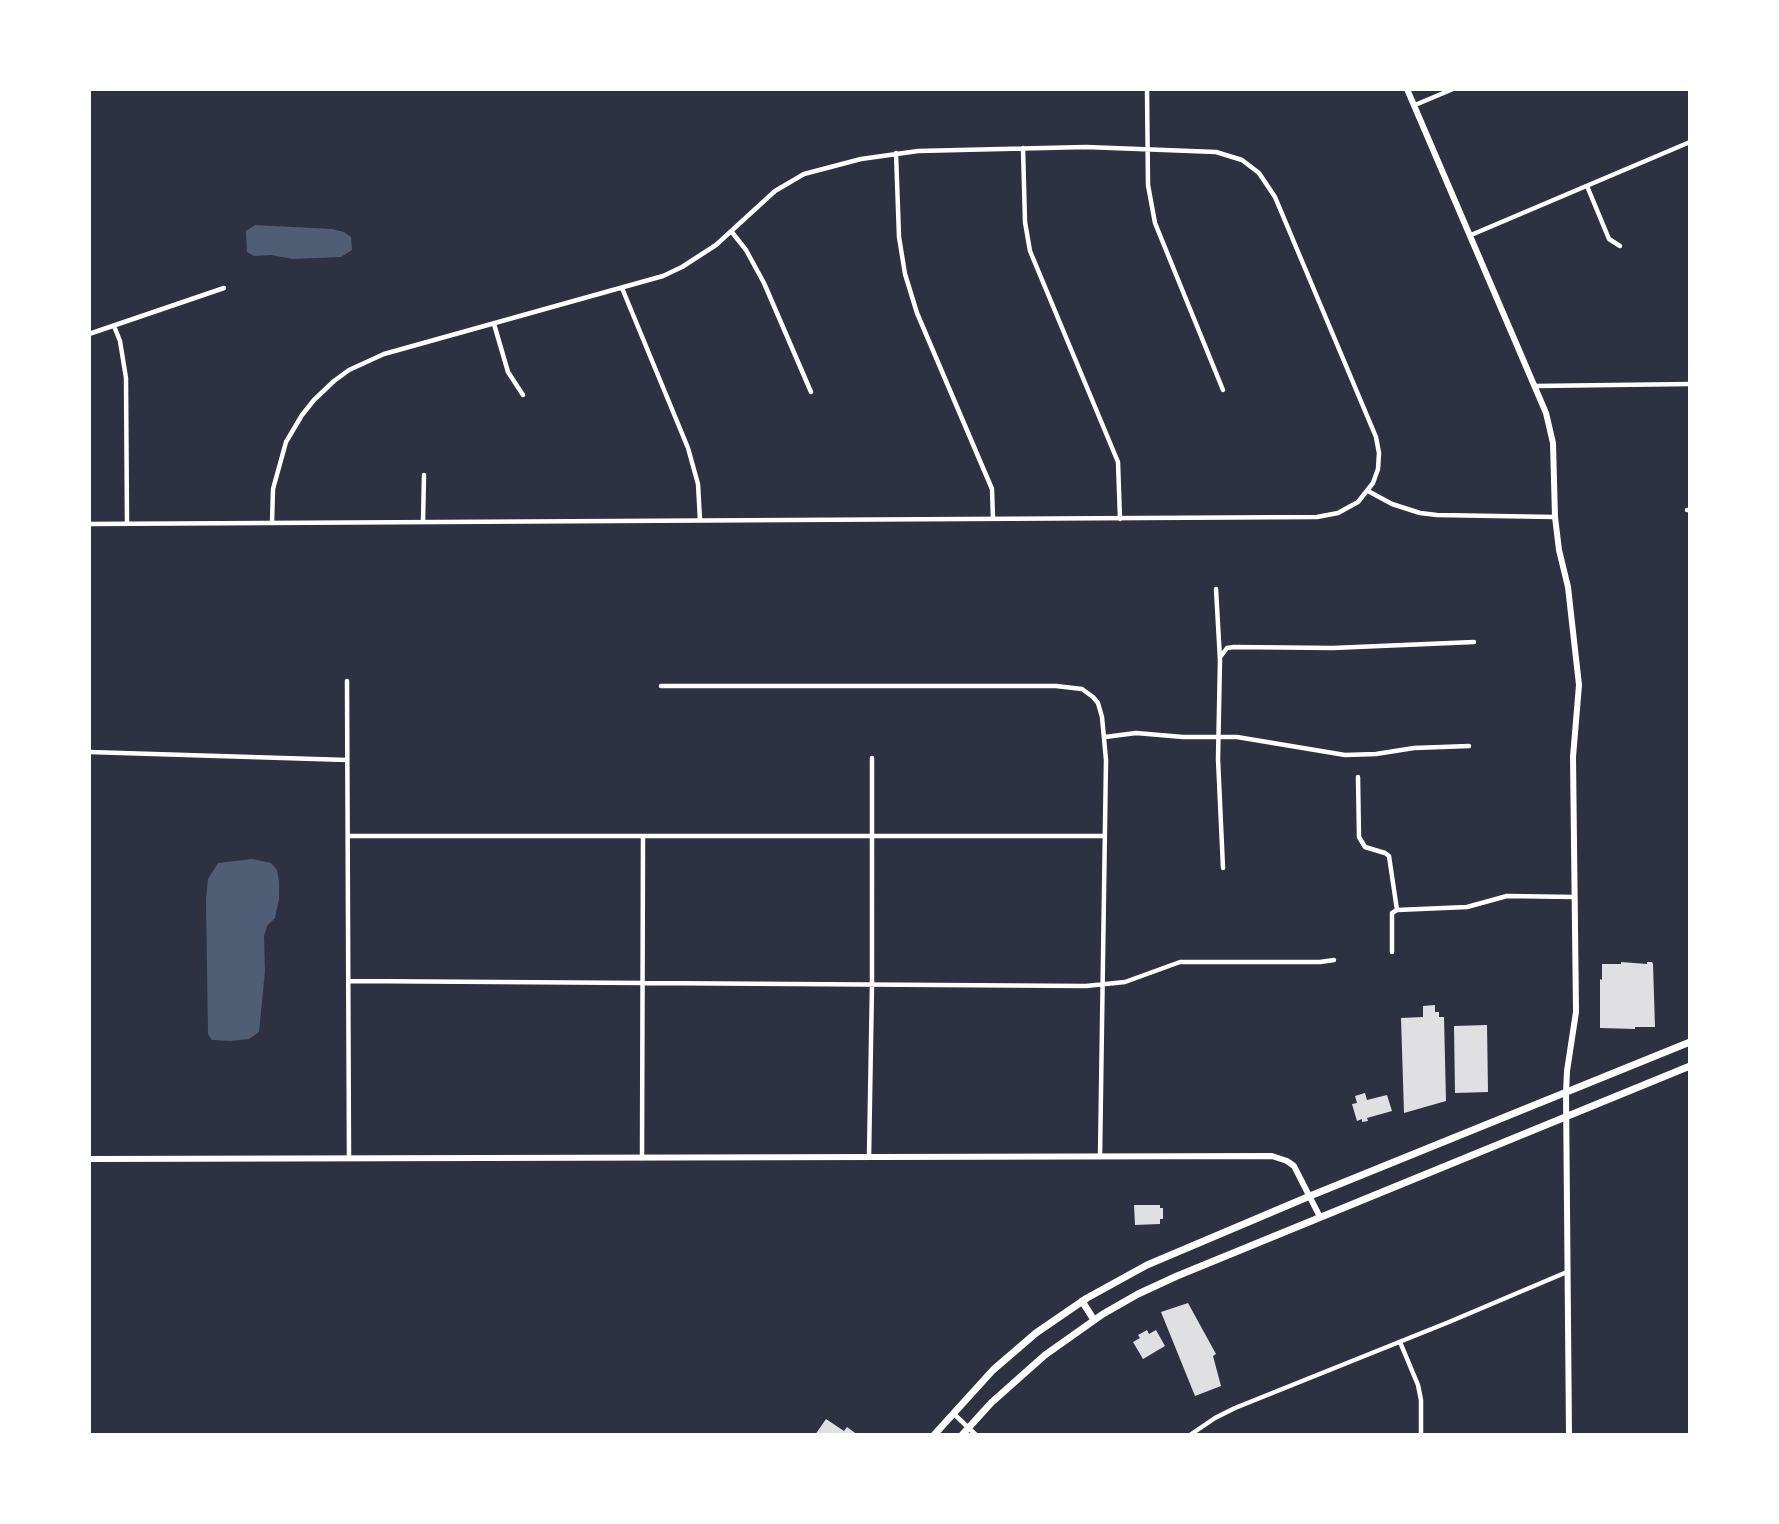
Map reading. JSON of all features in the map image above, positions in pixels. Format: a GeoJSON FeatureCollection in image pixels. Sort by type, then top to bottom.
{"type":"FeatureCollection","features":[{"type":"Feature","properties":{"kind":"main road"},"geometry":{"type":"LineString","coordinates":[[933,1435],[993,1370],[1036,1333],[1111,1284],[1168,1255],[1690,1042]]}},
{"type":"Feature","properties":{"kind":"main road"},"geometry":{"type":"LineString","coordinates":[[962,1435],[1016,1379],[1045,1355],[1094,1320],[1138,1294],[1690,1066]]}},
{"type":"Feature","properties":{"kind":"main road"},"geometry":{"type":"LineString","coordinates":[[1082,1301],[1094,1320]]}},
{"type":"Feature","properties":{"kind":"street"},"geometry":{"type":"LineString","coordinates":[[1147,89],[1150,200],[1155,223],[1223,390]]}},
{"type":"Feature","properties":{"kind":"street"},"geometry":{"type":"LineString","coordinates":[[1407,89],[1535,386],[1546,413],[1553,443],[1555,517],[1568,587],[1579,685],[1573,757],[1576,1012],[1566,1093],[1569,1435]]}},
{"type":"Feature","properties":{"kind":"street"},"geometry":{"type":"LineString","coordinates":[[1415,105],[1453,89]]}},
{"type":"Feature","properties":{"kind":"street"},"geometry":{"type":"LineString","coordinates":[[1471,235],[1690,142]]}},
{"type":"Feature","properties":{"kind":"street"},"geometry":{"type":"LineString","coordinates":[[1023,148],[1025,222],[1031,251],[1118,461],[1120,519]]}},
{"type":"Feature","properties":{"kind":"street"},"geometry":{"type":"LineString","coordinates":[[89,524],[1120,519],[1327,517],[1345,510],[1368,491],[1378,469],[1379,453],[1376,437],[1267,182],[1242,160],[1197,150],[1148,149],[1023,148],[896,153],[820,168],[804,174],[775,191],[716,245],[663,276],[384,354],[349,370],[334,381],[302,415],[286,442],[273,489],[272,523]]}},
{"type":"Feature","properties":{"kind":"street"},"geometry":{"type":"LineString","coordinates":[[896,153],[899,237],[905,274],[918,313],[992,489],[993,519]]}},
{"type":"Feature","properties":{"kind":"street"},"geometry":{"type":"LineString","coordinates":[[1587,186],[1609,239],[1620,246]]}},
{"type":"Feature","properties":{"kind":"street"},"geometry":{"type":"LineString","coordinates":[[732,231],[764,283],[811,392]]}},
{"type":"Feature","properties":{"kind":"street"},"geometry":{"type":"LineString","coordinates":[[89,334],[224,288]]}},
{"type":"Feature","properties":{"kind":"street"},"geometry":{"type":"LineString","coordinates":[[622,288],[688,448],[698,484],[700,520]]}},
{"type":"Feature","properties":{"kind":"street"},"geometry":{"type":"LineString","coordinates":[[494,324],[508,372],[523,395]]}},
{"type":"Feature","properties":{"kind":"street"},"geometry":{"type":"LineString","coordinates":[[114,326],[120,341],[126,378],[127,524]]}},
{"type":"Feature","properties":{"kind":"street"},"geometry":{"type":"LineString","coordinates":[[1535,386],[1690,384]]}},
{"type":"Feature","properties":{"kind":"street"},"geometry":{"type":"LineString","coordinates":[[424,475],[424,522]]}},
{"type":"Feature","properties":{"kind":"street"},"geometry":{"type":"LineString","coordinates":[[1368,491],[1392,504],[1429,514],[1555,517]]}},
{"type":"Feature","properties":{"kind":"street"},"geometry":{"type":"LineString","coordinates":[[1216,589],[1220,660],[1217,736],[1223,868]]}},
{"type":"Feature","properties":{"kind":"street"},"geometry":{"type":"LineString","coordinates":[[1220,660],[1224,651],[1234,647],[1333,648],[1474,642]]}},
{"type":"Feature","properties":{"kind":"street"},"geometry":{"type":"LineString","coordinates":[[347,681],[349,1158]]}},
{"type":"Feature","properties":{"kind":"street"},"geometry":{"type":"LineString","coordinates":[[661,686],[1056,686],[1084,691],[1098,703],[1105,737],[1100,1157]]}},
{"type":"Feature","properties":{"kind":"street"},"geometry":{"type":"LineString","coordinates":[[1105,737],[1136,733],[1183,737],[1237,737],[1345,755],[1469,746]]}},
{"type":"Feature","properties":{"kind":"street"},"geometry":{"type":"LineString","coordinates":[[89,752],[348,760]]}},
{"type":"Feature","properties":{"kind":"street"},"geometry":{"type":"LineString","coordinates":[[869,1157],[872,758]]}},
{"type":"Feature","properties":{"kind":"street"},"geometry":{"type":"LineString","coordinates":[[1358,777],[1359,837],[1364,847],[1389,856],[1392,861],[1396,910]]}},
{"type":"Feature","properties":{"kind":"street"},"geometry":{"type":"LineString","coordinates":[[348,836],[1104,836]]}},
{"type":"Feature","properties":{"kind":"street"},"geometry":{"type":"LineString","coordinates":[[642,1158],[643,837]]}},
{"type":"Feature","properties":{"kind":"street"},"geometry":{"type":"LineString","coordinates":[[1392,952],[1392,913],[1396,910],[1467,907],[1497,897],[1574,897]]}},
{"type":"Feature","properties":{"kind":"street"},"geometry":{"type":"LineString","coordinates":[[349,981],[1102,985],[1125,982],[1180,962],[1334,960]]}},
{"type":"Feature","properties":{"kind":"street"},"geometry":{"type":"LineString","coordinates":[[89,1159],[1272,1156],[1294,1166],[1320,1217]]}},
{"type":"Feature","properties":{"kind":"street"},"geometry":{"type":"LineString","coordinates":[[1190,1435],[1200,1426],[1236,1408],[1568,1271]]}},
{"type":"Feature","properties":{"kind":"street"},"geometry":{"type":"LineString","coordinates":[[1400,1342],[1418,1385],[1421,1435]]}},
{"type":"Feature","properties":{"kind":"street"},"geometry":{"type":"LineString","coordinates":[[953,1412],[976,1435]]}},
{"type":"Feature","properties":{"kind":"water"},"geometry":{"type":"Polygon","coordinates":[[[255,225],[344,232],[351,237],[352,250],[341,257],[293,259],[271,255],[254,256],[247,252],[246,231],[255,225]]]}},
{"type":"Feature","properties":{"kind":"water"},"geometry":{"type":"Polygon","coordinates":[[[252,859],[271,863],[277,870],[279,882],[275,918],[267,926],[264,936],[265,971],[259,1032],[249,1039],[212,1040],[208,1034],[208,879],[218,863],[252,859]]]}},
{"type":"Feature","properties":{"kind":"building"},"geometry":{"type":"Polygon","coordinates":[[[1652,962],[1655,1027],[1600,1028],[1602,964],[1652,962]]]}},
{"type":"Feature","properties":{"kind":"building"},"geometry":{"type":"Polygon","coordinates":[[[1435,1005],[1435,1012],[1439,1012],[1439,1017],[1444,1017],[1446,1101],[1404,1113],[1401,1018],[1423,1017],[1423,1006],[1435,1005]]]}},
{"type":"Feature","properties":{"kind":"building"},"geometry":{"type":"Polygon","coordinates":[[[1487,1025],[1488,1092],[1455,1093],[1454,1026],[1487,1025]]]}},
{"type":"Feature","properties":{"kind":"building"},"geometry":{"type":"Polygon","coordinates":[[[1365,1093],[1367,1100],[1387,1095],[1392,1111],[1367,1118],[1368,1121],[1357,1121],[1352,1104],[1357,1103],[1355,1096],[1365,1093]]]}},
{"type":"Feature","properties":{"kind":"building"},"geometry":{"type":"Polygon","coordinates":[[[1134,1205],[1160,1205],[1160,1208],[1163,1208],[1163,1219],[1160,1219],[1160,1224],[1135,1225],[1134,1205]]]}},
{"type":"Feature","properties":{"kind":"building"},"geometry":{"type":"Polygon","coordinates":[[[1188,1303],[1216,1354],[1213,1356],[1221,1386],[1195,1396],[1161,1312],[1188,1303]]]}},
{"type":"Feature","properties":{"kind":"building"},"geometry":{"type":"Polygon","coordinates":[[[1147,1330],[1149,1334],[1156,1330],[1165,1346],[1143,1359],[1133,1342],[1147,1330]]]}},
{"type":"Feature","properties":{"kind":"building"},"geometry":{"type":"Polygon","coordinates":[[[826,1419],[844,1431],[847,1427],[858,1435],[815,1435],[826,1419]]]}}]}
